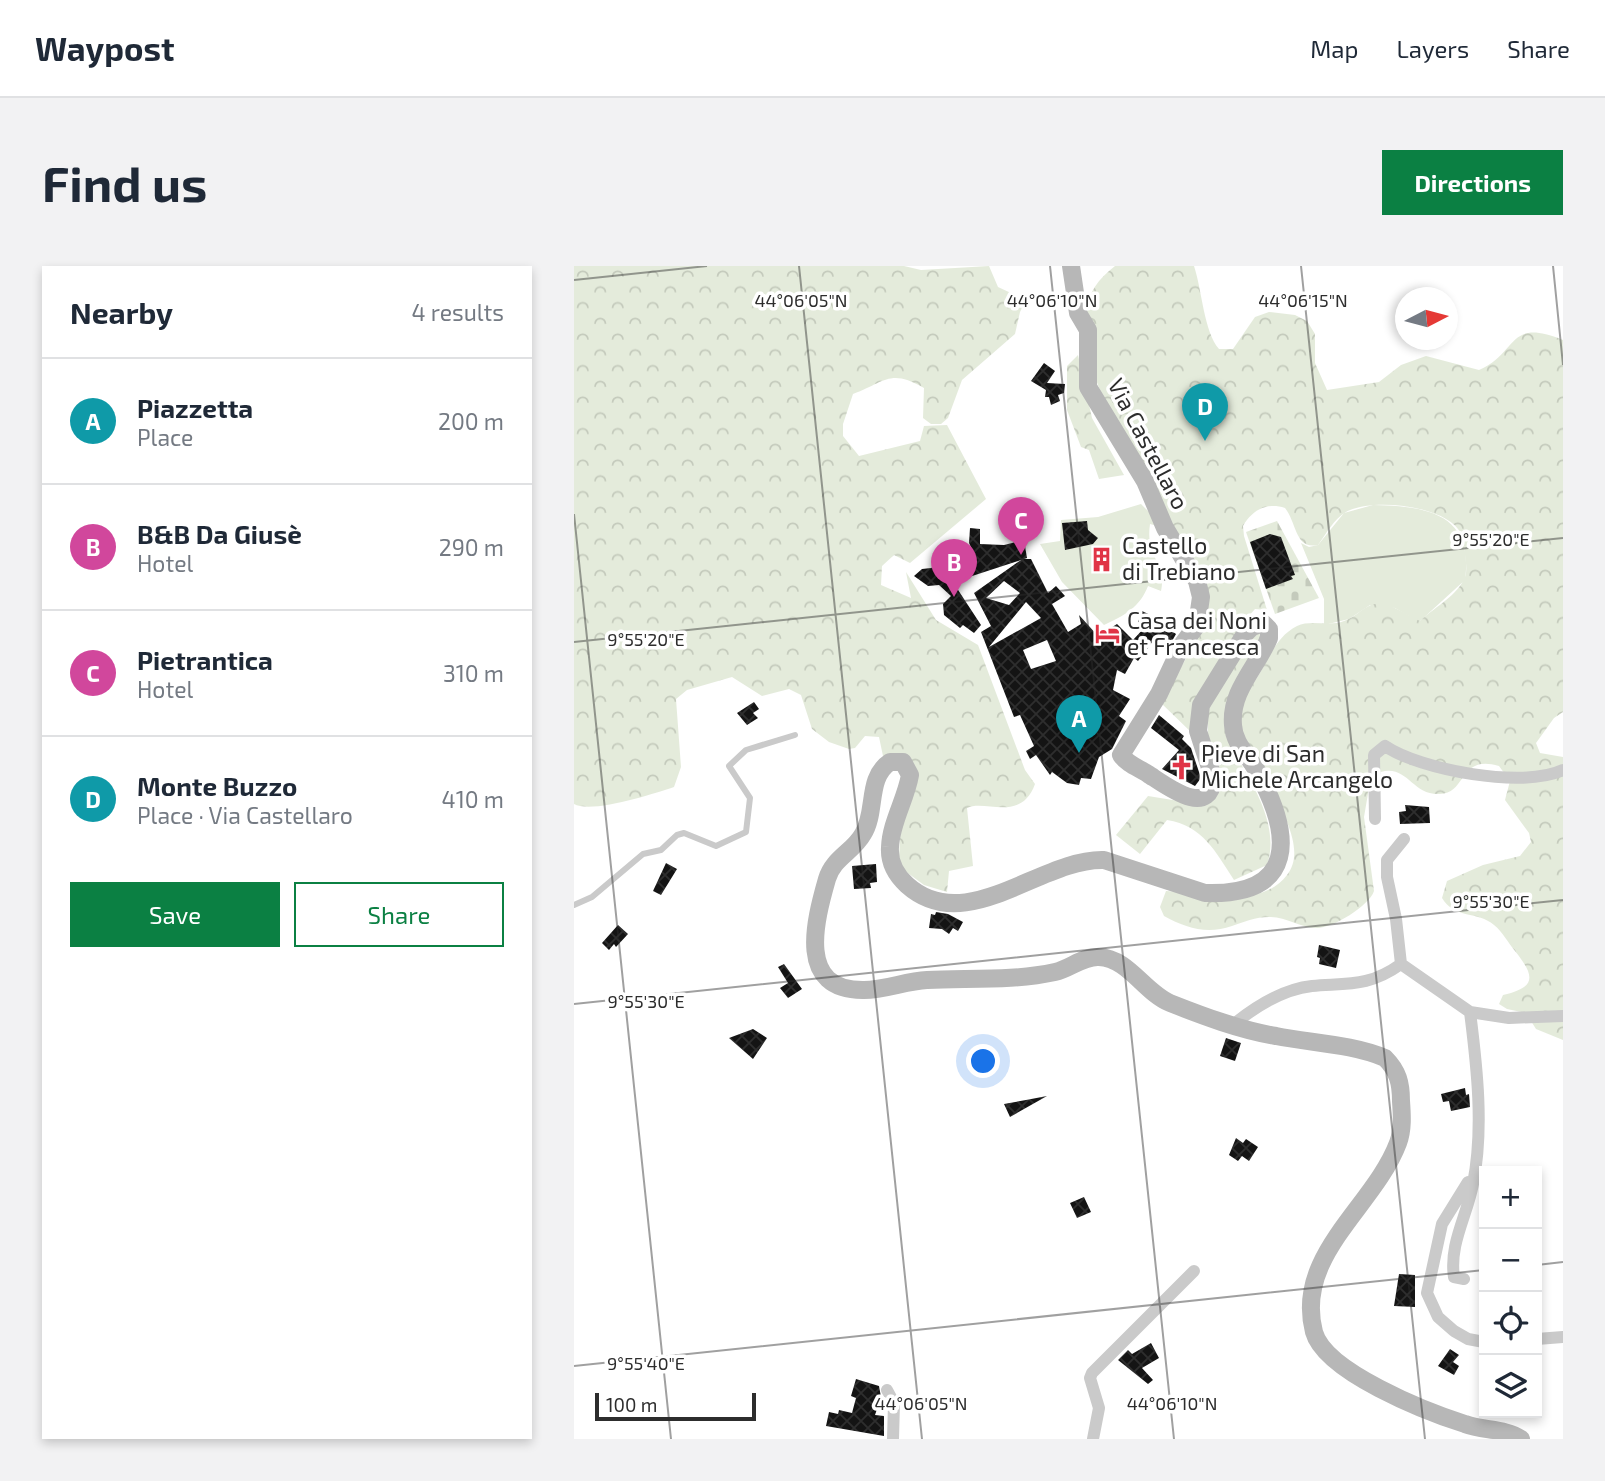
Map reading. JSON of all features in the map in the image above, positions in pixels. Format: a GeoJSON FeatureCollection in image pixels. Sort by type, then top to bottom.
{"type":"FeatureCollection","features":[{"type":"Feature","properties":{"kind":"street","name":"Via Castellaro"},"geometry":{"type":"LineString","coordinates":[[1071,266],[1078,313],[1088,330],[1088,387],[1146,481],[1165,528],[1197,581],[1201,597],[1197,625],[1182,645],[1150,709],[1121,751],[1122,758],[1178,794],[1194,798],[1204,795],[1213,783],[1213,777],[1198,731],[1201,705],[1245,634],[1258,624],[1269,629],[1265,647],[1237,694],[1233,709],[1236,741],[1258,771],[1276,815],[1280,837],[1280,863],[1258,884],[1240,890],[1205,893],[1104,860],[1090,859],[1059,867],[1008,891],[980,899],[954,903],[937,902],[904,883],[891,863],[890,847],[910,775],[905,764],[894,761],[884,766],[877,777],[863,835],[837,860],[828,876],[819,912],[814,953],[827,977],[846,987],[864,990],[912,981],[1056,972],[1086,959],[1100,957],[1117,963],[1158,997],[1234,1024]]}},
{"type":"Feature","properties":{"kind":"street"},"geometry":{"type":"LineString","coordinates":[[1375,819],[1374,755],[1385,746],[1402,758],[1488,778],[1550,776],[1563,770]]}},
{"type":"Feature","properties":{"kind":"street"},"geometry":{"type":"LineString","coordinates":[[1404,839],[1387,860],[1387,877],[1396,919],[1401,964],[1470,1012],[1509,1018],[1563,1016]]}},
{"type":"Feature","properties":{"kind":"street"},"geometry":{"type":"LineString","coordinates":[[1234,1024],[1258,1004],[1310,986],[1348,987],[1387,974],[1401,964]]}},
{"type":"Feature","properties":{"kind":"street"},"geometry":{"type":"LineString","coordinates":[[1464,1279],[1454,1277],[1451,1258],[1474,1173],[1477,1064],[1470,1012]]}},
{"type":"Feature","properties":{"kind":"street"},"geometry":{"type":"LineString","coordinates":[[1234,1024],[1274,1036],[1374,1054],[1385,1058],[1398,1075],[1402,1114],[1397,1146],[1317,1271],[1311,1318],[1321,1347],[1332,1358],[1383,1390],[1467,1425],[1512,1433],[1521,1439]]}},
{"type":"Feature","properties":{"kind":"street"},"geometry":{"type":"LineString","coordinates":[[1474,1173],[1442,1224],[1426,1293],[1438,1317],[1454,1331],[1468,1339],[1479,1341]]}},
{"type":"Feature","properties":{"kind":"street"},"geometry":{"type":"LineString","coordinates":[[1093,1439],[1099,1408],[1090,1378],[1092,1373],[1194,1271]]}},
{"type":"Feature","properties":{"kind":"street"},"geometry":{"type":"LineString","coordinates":[[1542,1339],[1563,1337]]}},
{"type":"Feature","properties":{"kind":"street"},"geometry":{"type":"LineString","coordinates":[[887,1390],[894,1402],[893,1439]]}},
{"type":"Feature","properties":{"kind":"lane"},"geometry":{"type":"LineString","coordinates":[[574,905],[592,897],[643,854],[662,850],[677,835],[684,833],[716,846],[746,832],[750,798],[729,766],[746,750],[765,742],[796,735]]}},
{"type":"Feature","properties":{"kind":"green space"},"geometry":{"type":"Polygon","coordinates":[[[574,266],[904,266],[921,270],[989,266],[998,287],[1026,300],[1015,334],[962,380],[948,418],[941,424],[931,424],[923,418],[924,388],[895,378],[853,394],[843,424],[843,436],[859,456],[920,441],[924,426],[947,425],[986,499],[910,563],[894,555],[882,566],[881,585],[911,598],[906,572],[936,620],[978,645],[1025,770],[1035,784],[1029,796],[1021,803],[1002,807],[967,808],[973,866],[949,871],[947,892],[924,885],[905,871],[899,862],[900,834],[912,768],[883,756],[879,737],[865,736],[855,748],[849,749],[829,742],[812,729],[801,695],[789,689],[762,696],[732,677],[687,690],[676,699],[681,767],[674,787],[608,805],[594,807],[574,804],[574,266]]]}},
{"type":"Feature","properties":{"kind":"green space"},"geometry":{"type":"Polygon","coordinates":[[[1115,266],[1194,266],[1210,332],[1219,349],[1233,349],[1255,317],[1269,312],[1295,315],[1307,321],[1315,334],[1315,363],[1327,390],[1379,382],[1401,365],[1426,356],[1479,370],[1492,363],[1522,335],[1531,333],[1563,340],[1563,712],[1554,718],[1536,743],[1540,753],[1563,757],[1563,1040],[1536,1029],[1526,1013],[1507,1009],[1499,1004],[1503,995],[1527,984],[1529,973],[1526,967],[1494,925],[1453,909],[1442,898],[1447,881],[1483,865],[1520,856],[1531,842],[1529,833],[1505,800],[1510,781],[1499,766],[1477,765],[1470,769],[1455,788],[1440,794],[1421,789],[1393,771],[1383,771],[1371,776],[1364,817],[1374,891],[1358,909],[1332,924],[1317,928],[1269,917],[1223,929],[1205,930],[1180,924],[1164,916],[1160,907],[1166,891],[1231,897],[1262,893],[1276,886],[1287,875],[1294,859],[1293,840],[1286,819],[1251,754],[1239,718],[1244,699],[1280,640],[1302,624],[1338,623],[1377,604],[1390,606],[1420,621],[1459,587],[1466,575],[1466,565],[1458,529],[1449,521],[1421,509],[1388,505],[1357,508],[1338,519],[1318,545],[1310,545],[1301,539],[1285,508],[1272,506],[1255,512],[1243,526],[1244,536],[1267,610],[1255,609],[1248,617],[1251,622],[1193,734],[1161,703],[1196,640],[1206,616],[1208,608],[1205,585],[1114,423],[1091,363],[1085,336],[1085,313],[1092,292],[1115,266]]]}},
{"type":"Feature","properties":{"kind":"green space"},"geometry":{"type":"Polygon","coordinates":[[[1078,355],[1092,418],[1124,475],[1099,479],[1089,450],[1081,447],[1067,410],[1067,366],[1078,355]]]}},
{"type":"Feature","properties":{"kind":"green space"},"geometry":{"type":"Polygon","coordinates":[[[1141,504],[1165,528],[1150,524],[1149,535],[1161,573],[1161,591],[1148,586],[1141,600],[1130,610],[1104,625],[1062,582],[1040,544],[1060,541],[1061,520],[1098,517],[1141,504]]]}},
{"type":"Feature","properties":{"kind":"green space"},"geometry":{"type":"Polygon","coordinates":[[[1373,505],[1412,508],[1443,518],[1454,528],[1462,541],[1466,558],[1465,580],[1419,622],[1395,608],[1370,605],[1349,619],[1324,625],[1324,599],[1301,543],[1309,547],[1318,545],[1344,513],[1373,505]]]}},
{"type":"Feature","properties":{"kind":"green space"},"geometry":{"type":"Polygon","coordinates":[[[1277,521],[1319,598],[1275,614],[1246,532],[1277,521]]]}},
{"type":"Feature","properties":{"kind":"green space"},"geometry":{"type":"Polygon","coordinates":[[[1261,631],[1263,634],[1230,746],[1254,788],[1267,818],[1270,850],[1267,865],[1234,880],[1207,841],[1190,828],[1167,820],[1140,854],[1116,835],[1148,796],[1191,803],[1208,796],[1208,708],[1245,641],[1261,631]]]}},
{"type":"Feature","properties":{"kind":"building"},"geometry":{"type":"Polygon","coordinates":[[[1044,363],[1055,371],[1047,383],[1065,384],[1064,393],[1058,395],[1060,401],[1051,405],[1049,397],[1045,397],[1046,390],[1031,381],[1044,363]]]}},
{"type":"Feature","properties":{"kind":"building"},"geometry":{"type":"Polygon","coordinates":[[[1087,521],[1088,530],[1098,538],[1093,544],[1065,550],[1062,523],[1087,521]]]}},
{"type":"Feature","properties":{"kind":"building"},"geometry":{"type":"Polygon","coordinates":[[[970,528],[980,529],[980,544],[1004,545],[1024,540],[1027,558],[1024,559],[1031,559],[1048,593],[1056,586],[1065,596],[1052,604],[1068,632],[1081,624],[1079,615],[1098,636],[1117,624],[1133,640],[1145,627],[1138,622],[1142,611],[1165,622],[1164,625],[1176,634],[1167,650],[1153,641],[1138,661],[1134,658],[1125,674],[1117,670],[1113,690],[1130,699],[1119,716],[1126,721],[1112,749],[1099,757],[1091,779],[1081,778],[1079,785],[1067,783],[1052,772],[1050,775],[1036,755],[1030,759],[1026,751],[1034,746],[1020,715],[1014,717],[981,632],[991,626],[974,593],[1021,560],[966,578],[959,564],[945,570],[981,625],[974,633],[963,625],[960,628],[944,615],[943,604],[951,596],[939,585],[928,586],[914,576],[922,569],[931,568],[972,549],[969,543],[970,528]],[[1004,581],[986,598],[1009,605],[1020,593],[1004,581]],[[1026,602],[989,647],[1041,618],[1026,602]],[[1047,640],[1023,650],[1031,669],[1056,661],[1047,640]]]}},
{"type":"Feature","properties":{"kind":"building"},"geometry":{"type":"Polygon","coordinates":[[[1270,534],[1281,537],[1295,575],[1291,576],[1293,579],[1266,589],[1250,542],[1270,534]]]}},
{"type":"Feature","properties":{"kind":"building"},"geometry":{"type":"Polygon","coordinates":[[[754,702],[759,709],[753,713],[758,718],[747,725],[737,713],[754,702]]]}},
{"type":"Feature","properties":{"kind":"building"},"geometry":{"type":"Polygon","coordinates":[[[1159,715],[1184,736],[1182,739],[1191,748],[1201,778],[1195,786],[1162,769],[1179,750],[1151,728],[1159,715]]]}},
{"type":"Feature","properties":{"kind":"building"},"geometry":{"type":"Polygon","coordinates":[[[1405,805],[1429,807],[1430,823],[1400,824],[1399,812],[1406,811],[1405,805]]]}},
{"type":"Feature","properties":{"kind":"building"},"geometry":{"type":"Polygon","coordinates":[[[666,863],[677,869],[661,895],[653,891],[666,863]]]}},
{"type":"Feature","properties":{"kind":"building"},"geometry":{"type":"Polygon","coordinates":[[[876,864],[877,882],[870,883],[871,888],[854,889],[852,866],[876,864]]]}},
{"type":"Feature","properties":{"kind":"building"},"geometry":{"type":"Polygon","coordinates":[[[936,912],[948,914],[963,922],[958,931],[953,928],[949,934],[942,929],[929,928],[931,914],[935,915],[936,912]]]}},
{"type":"Feature","properties":{"kind":"building"},"geometry":{"type":"Polygon","coordinates":[[[618,925],[628,934],[616,947],[614,944],[609,950],[602,943],[618,925]]]}},
{"type":"Feature","properties":{"kind":"building"},"geometry":{"type":"Polygon","coordinates":[[[1319,945],[1340,950],[1336,968],[1319,964],[1319,945]]]}},
{"type":"Feature","properties":{"kind":"building"},"geometry":{"type":"Polygon","coordinates":[[[784,964],[802,989],[788,998],[780,988],[788,983],[778,967],[784,964]]]}},
{"type":"Feature","properties":{"kind":"building"},"geometry":{"type":"Polygon","coordinates":[[[753,1029],[767,1038],[753,1059],[729,1038],[753,1029]]]}},
{"type":"Feature","properties":{"kind":"building"},"geometry":{"type":"Polygon","coordinates":[[[1226,1038],[1241,1043],[1235,1061],[1220,1056],[1226,1038]]]}},
{"type":"Feature","properties":{"kind":"building"},"geometry":{"type":"Polygon","coordinates":[[[1465,1088],[1466,1095],[1469,1094],[1470,1107],[1451,1111],[1449,1101],[1443,1102],[1441,1094],[1465,1088]]]}},
{"type":"Feature","properties":{"kind":"building"},"geometry":{"type":"Polygon","coordinates":[[[1047,1096],[1010,1117],[1004,1104],[1026,1100],[1047,1096]]]}},
{"type":"Feature","properties":{"kind":"building"},"geometry":{"type":"Polygon","coordinates":[[[1236,1138],[1243,1143],[1246,1139],[1258,1147],[1249,1161],[1242,1156],[1238,1161],[1229,1155],[1236,1138]]]}},
{"type":"Feature","properties":{"kind":"building"},"geometry":{"type":"Polygon","coordinates":[[[1084,1197],[1091,1212],[1077,1218],[1070,1203],[1084,1197]]]}},
{"type":"Feature","properties":{"kind":"building"},"geometry":{"type":"Polygon","coordinates":[[[1399,1274],[1415,1275],[1415,1307],[1394,1306],[1399,1274]]]}},
{"type":"Feature","properties":{"kind":"building"},"geometry":{"type":"Polygon","coordinates":[[[1151,1343],[1159,1358],[1142,1368],[1153,1380],[1148,1384],[1118,1360],[1128,1350],[1132,1354],[1151,1343]]]}},
{"type":"Feature","properties":{"kind":"building"},"geometry":{"type":"Polygon","coordinates":[[[1450,1349],[1459,1355],[1453,1362],[1459,1366],[1454,1375],[1438,1366],[1450,1349]]]}},
{"type":"Feature","properties":{"kind":"building"},"geometry":{"type":"Polygon","coordinates":[[[856,1379],[879,1386],[881,1397],[875,1415],[884,1416],[884,1436],[826,1426],[829,1412],[838,1414],[839,1410],[852,1413],[856,1398],[851,1396],[856,1379]]]}},
{"type":"Feature","properties":{"kind":"place","name":"Monte Buzzo"},"geometry":{"type":"Point","coordinates":[1205,441]}},
{"type":"Feature","properties":{"kind":"place","name":"Pietrantica"},"geometry":{"type":"Point","coordinates":[1021,555]}},
{"type":"Feature","properties":{"kind":"place","name":"Castello di Trebiano"},"geometry":{"type":"Point","coordinates":[1102,559]}},
{"type":"Feature","properties":{"kind":"place","name":"B&B Da Giusè"},"geometry":{"type":"Point","coordinates":[954,597]}},
{"type":"Feature","properties":{"kind":"place","name":"Casa dei Noni et Francesca"},"geometry":{"type":"Point","coordinates":[1107,634]}},
{"type":"Feature","properties":{"kind":"place","name":"Piazzetta"},"geometry":{"type":"Point","coordinates":[1079,753]}},
{"type":"Feature","properties":{"kind":"place","name":"Pieve di San Michele Arcangelo"},"geometry":{"type":"Point","coordinates":[1181,767]}}]}
